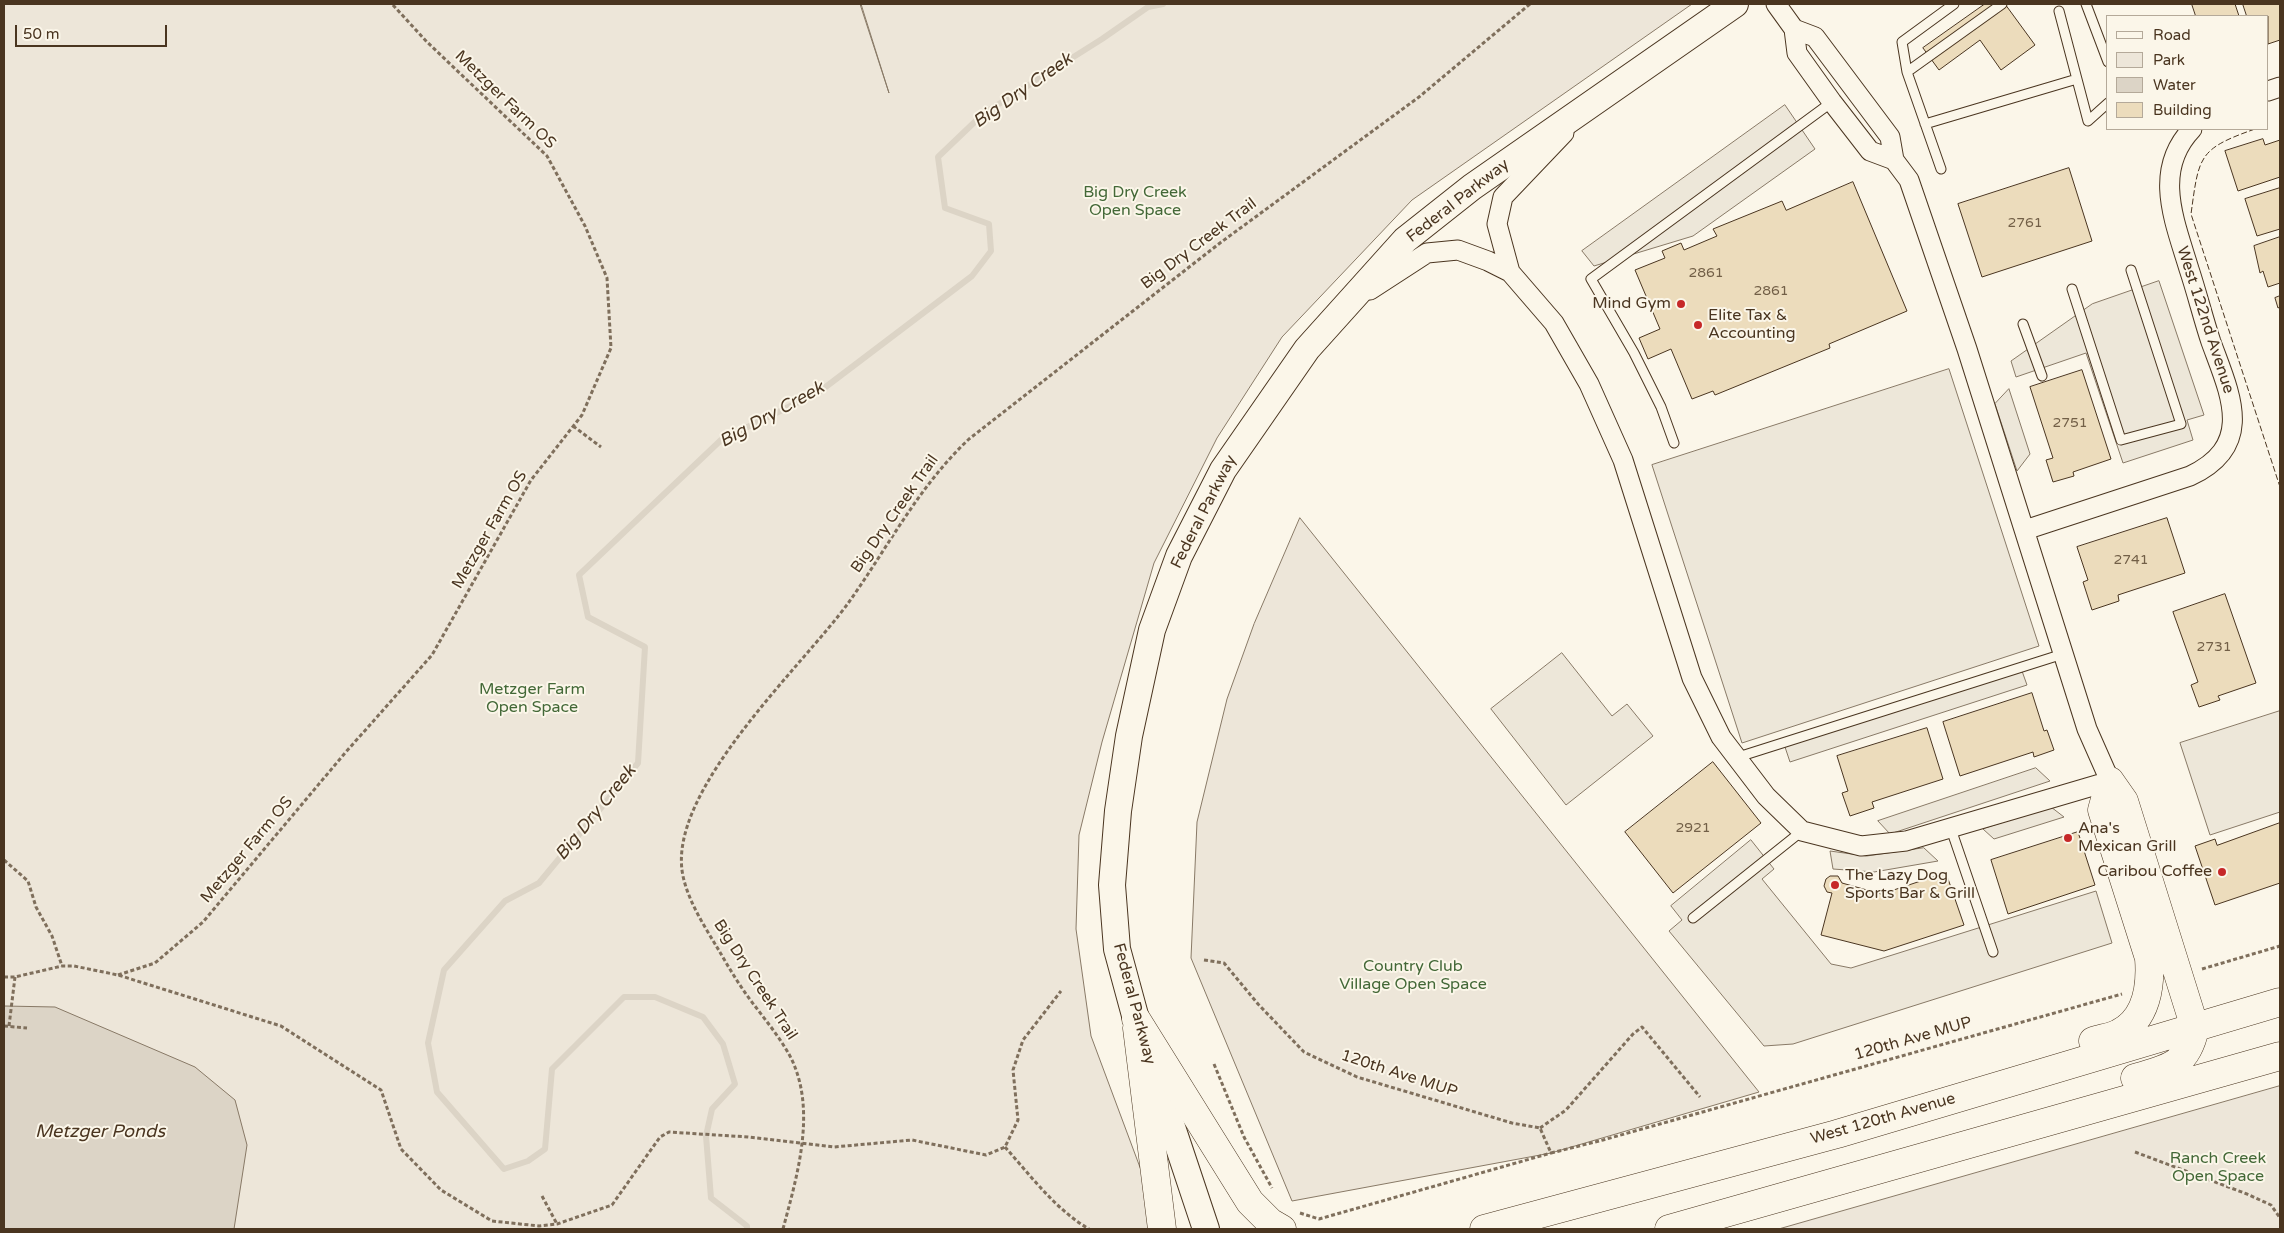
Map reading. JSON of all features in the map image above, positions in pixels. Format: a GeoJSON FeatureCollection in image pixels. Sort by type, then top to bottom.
{"type":"FeatureCollection","features":[{"type":"Feature","properties":{"kind":"main road","name":"Federal Parkway"},"geometry":{"type":"LineString","coordinates":[[1206,1229],[1136,1019],[1117,949],[1112,885],[1118,811],[1129,736],[1152,630],[1179,556],[1223,470],[1306,349],[1405,240],[1472,188],[1736,4]]}},
{"type":"Feature","properties":{"kind":"main road"},"geometry":{"type":"LineString","coordinates":[[1908,1162],[1991,1119],[2170,1068],[2183,1058],[2191,1045],[2195,1028],[2180,976],[2124,801],[2110,781]]}},
{"type":"Feature","properties":{"kind":"main road"},"geometry":{"type":"LineString","coordinates":[[1837,1134],[1906,1095],[2118,1034],[2130,1026],[2139,1015],[2145,1003],[2149,987],[2149,958],[2102,810],[2110,781]]}},
{"type":"Feature","properties":{"kind":"main road","name":"West 120th Avenue"},"geometry":{"type":"LineString","coordinates":[[1484,1229],[1837,1134],[2280,1002]]}},
{"type":"Feature","properties":{"kind":"main road"},"geometry":{"type":"LineString","coordinates":[[1136,1019],[1250,1202],[1270,1222],[1289,1221]]}},
{"type":"Feature","properties":{"kind":"main road"},"geometry":{"type":"LineString","coordinates":[[1136,1019],[1162,1229]]}},
{"type":"Feature","properties":{"kind":"main road"},"geometry":{"type":"LineString","coordinates":[[1669,1229],[1823,1187],[2280,1056]]}},
{"type":"Feature","properties":{"kind":"main road"},"geometry":{"type":"LineString","coordinates":[[1723,1229],[1823,1187]]}},
{"type":"Feature","properties":{"kind":"street"},"geometry":{"type":"LineString","coordinates":[[1776,4],[1794,29],[1797,53],[1832,102],[1870,151],[1894,160]]}},
{"type":"Feature","properties":{"kind":"street"},"geometry":{"type":"LineString","coordinates":[[1338,312],[1395,272],[1428,253],[1458,250],[1488,261],[1510,272],[1554,323],[1589,384],[1623,460],[1692,678],[1705,707],[1735,758],[1766,796],[1802,830],[1861,846],[1906,841],[2110,781],[2086,728],[2025,530],[1921,210],[1909,180],[1894,160],[1890,137],[1815,37],[1794,29]]}},
{"type":"Feature","properties":{"kind":"street"},"geometry":{"type":"LineString","coordinates":[[1510,272],[1497,224],[1503,197],[1590,105]]}},
{"type":"Feature","properties":{"kind":"street","name":"West 122nd Avenue"},"geometry":{"type":"LineString","coordinates":[[2025,530],[2190,476],[2203,470],[2222,452],[2230,436],[2232,416],[2230,390],[2211,341],[2172,215],[2169,190],[2172,162],[2191,130]]}},
{"type":"Feature","properties":{"kind":"lane"},"geometry":{"type":"LineString","coordinates":[[1941,169],[1907,72],[1902,42],[1954,4]]}},
{"type":"Feature","properties":{"kind":"lane"},"geometry":{"type":"LineString","coordinates":[[1907,72],[2002,4]]}},
{"type":"Feature","properties":{"kind":"lane"},"geometry":{"type":"LineString","coordinates":[[2086,4],[2106,57]]}},
{"type":"Feature","properties":{"kind":"lane"},"geometry":{"type":"LineString","coordinates":[[2059,12],[2088,121],[2106,105]]}},
{"type":"Feature","properties":{"kind":"lane"},"geometry":{"type":"LineString","coordinates":[[1925,124],[2077,80]]}},
{"type":"Feature","properties":{"kind":"lane"},"geometry":{"type":"LineString","coordinates":[[1674,443],[1661,407],[1634,353],[1591,280],[1832,102]]}},
{"type":"Feature","properties":{"kind":"lane"},"geometry":{"type":"LineString","coordinates":[[2072,289],[2122,440],[2181,424],[2131,270]]}},
{"type":"Feature","properties":{"kind":"lane"},"geometry":{"type":"LineString","coordinates":[[2023,324],[2042,376]]}},
{"type":"Feature","properties":{"kind":"lane"},"geometry":{"type":"LineString","coordinates":[[1735,758],[2063,654]]}},
{"type":"Feature","properties":{"kind":"lane"},"geometry":{"type":"LineString","coordinates":[[1951,829],[1993,952]]}},
{"type":"Feature","properties":{"kind":"lane"},"geometry":{"type":"LineString","coordinates":[[1693,918],[1802,830]]}},
{"type":"Feature","properties":{"kind":"path","name":"Metzger Farm OS"},"geometry":{"type":"LineString","coordinates":[[118,975],[154,963],[203,922],[345,753],[432,655],[531,480],[582,415],[611,348],[607,278],[585,226],[547,156],[427,42],[392,4]]}},
{"type":"Feature","properties":{"kind":"path","name":"Big Dry Creek Trail"},"geometry":{"type":"LineString","coordinates":[[783,1229],[796,1180],[803,1092],[796,1070],[782,1043],[743,990],[709,934],[691,901],[683,875],[681,855],[685,834],[701,795],[721,760],[738,735],[849,602],[914,504],[950,457],[1220,243],[1419,97],[1530,4]]}},
{"type":"Feature","properties":{"kind":"path"},"geometry":{"type":"LineString","coordinates":[[574,426],[601,447]]}},
{"type":"Feature","properties":{"kind":"path"},"geometry":{"type":"LineString","coordinates":[[4,860],[28,881],[36,907],[52,936],[62,966]]}},
{"type":"Feature","properties":{"kind":"path"},"geometry":{"type":"LineString","coordinates":[[2180,976],[2280,946]]}},
{"type":"Feature","properties":{"kind":"path","name":"120th Ave MUP"},"geometry":{"type":"LineString","coordinates":[[1204,960],[1224,964],[1258,1004],[1304,1052],[1357,1077],[1512,1123],[1540,1128]]}},
{"type":"Feature","properties":{"kind":"path","name":"Metzger Farm OS"},"geometry":{"type":"LineString","coordinates":[[4,978],[62,966],[118,975],[281,1026],[381,1090],[401,1149],[441,1190],[492,1221],[539,1226],[557,1224],[612,1205],[660,1137],[669,1132],[748,1137],[800,1143]]}},
{"type":"Feature","properties":{"kind":"path"},"geometry":{"type":"LineString","coordinates":[[9,1026],[14,977]]}},
{"type":"Feature","properties":{"kind":"path","name":"120th Ave MUP"},"geometry":{"type":"LineString","coordinates":[[1289,1221],[1318,1219],[2149,987]]}},
{"type":"Feature","properties":{"kind":"path"},"geometry":{"type":"LineString","coordinates":[[800,1143],[834,1146],[912,1140],[986,1155],[1005,1147],[1018,1120],[1013,1070],[1023,1040],[1061,991]]}},
{"type":"Feature","properties":{"kind":"path"},"geometry":{"type":"LineString","coordinates":[[4,1026],[27,1028]]}},
{"type":"Feature","properties":{"kind":"path"},"geometry":{"type":"LineString","coordinates":[[1551,1153],[1540,1128],[1566,1110],[1633,1034],[1642,1027],[1700,1097]]}},
{"type":"Feature","properties":{"kind":"path"},"geometry":{"type":"LineString","coordinates":[[1214,1064],[1244,1137],[1275,1194]]}},
{"type":"Feature","properties":{"kind":"path"},"geometry":{"type":"LineString","coordinates":[[1005,1147],[1045,1192],[1080,1224],[1089,1229]]}},
{"type":"Feature","properties":{"kind":"path"},"geometry":{"type":"LineString","coordinates":[[2135,1152],[2248,1194],[2271,1205],[2280,1218]]}},
{"type":"Feature","properties":{"kind":"path"},"geometry":{"type":"LineString","coordinates":[[542,1196],[557,1224]]}},
{"type":"Feature","properties":{"kind":"green space","name":"Metzger Farm Open Space"},"geometry":{"type":"Polygon","coordinates":[[[4,4],[860,4],[889,93],[861,4],[1692,4],[1412,200],[1282,337],[1217,438],[1154,563],[1102,742],[1079,835],[1076,929],[1091,1036],[1163,1229],[4,1229],[4,4]]]}},
{"type":"Feature","properties":{"kind":"green space","name":"Country Club Village Open Space"},"geometry":{"type":"Polygon","coordinates":[[[1300,518],[1759,1092],[1551,1153],[1292,1201],[1191,958],[1197,822],[1227,699],[1254,624],[1300,518]]]}},
{"type":"Feature","properties":{"kind":"green space","name":"Ranch Creek Open Space"},"geometry":{"type":"Polygon","coordinates":[[[2280,1086],[2280,1229],[1779,1229],[2280,1086]]]}},
{"type":"Feature","properties":{"kind":"shaded area"},"geometry":{"type":"Polygon","coordinates":[[[1785,105],[1815,149],[1693,236],[1594,266],[1582,251],[1785,105]]]}},
{"type":"Feature","properties":{"kind":"shaded area"},"geometry":{"type":"Polygon","coordinates":[[[2159,281],[2204,415],[2187,420],[2193,440],[2123,463],[2086,353],[2016,377],[2011,361],[2092,304],[2159,281]]]}},
{"type":"Feature","properties":{"kind":"shaded area"},"geometry":{"type":"Polygon","coordinates":[[[1949,369],[2039,646],[1742,743],[1652,465],[1949,369]]]}},
{"type":"Feature","properties":{"kind":"shaded area"},"geometry":{"type":"Polygon","coordinates":[[[2009,389],[2030,454],[2017,471],[1995,404],[2009,389]]]}},
{"type":"Feature","properties":{"kind":"shaded area"},"geometry":{"type":"Polygon","coordinates":[[[1562,653],[1612,716],[1627,704],[1653,736],[1566,805],[1491,709],[1562,653]]]}},
{"type":"Feature","properties":{"kind":"shaded area"},"geometry":{"type":"Polygon","coordinates":[[[2022,671],[2027,685],[1790,762],[1785,747],[2022,671]]]}},
{"type":"Feature","properties":{"kind":"shaded area"},"geometry":{"type":"Polygon","coordinates":[[[2280,711],[2280,812],[2210,835],[2180,743],[2280,711]]]}},
{"type":"Feature","properties":{"kind":"shaded area"},"geometry":{"type":"Polygon","coordinates":[[[2036,768],[2050,781],[1890,834],[1878,821],[2036,768]]]}},
{"type":"Feature","properties":{"kind":"shaded area"},"geometry":{"type":"Polygon","coordinates":[[[2051,807],[2064,817],[1994,839],[1983,829],[2051,807]]]}},
{"type":"Feature","properties":{"kind":"shaded area"},"geometry":{"type":"Polygon","coordinates":[[[1751,840],[1774,869],[1762,879],[1831,964],[1851,968],[2096,891],[2112,943],[1793,1044],[1764,1046],[1669,931],[1682,920],[1671,906],[1751,840]]]}},
{"type":"Feature","properties":{"kind":"shaded area"},"geometry":{"type":"Polygon","coordinates":[[[1924,848],[1938,861],[1874,872],[1833,869],[1830,851],[1866,856],[1924,848]]]}},
{"type":"Feature","properties":{"kind":"water","name":"Metzger Ponds"},"geometry":{"type":"Polygon","coordinates":[[[4,1006],[55,1007],[195,1067],[235,1100],[247,1145],[234,1229],[4,1229],[4,1006]]]}},
{"type":"Feature","properties":{"kind":"building"},"geometry":{"type":"Polygon","coordinates":[[[1985,4],[2005,4],[2035,45],[2001,70],[1980,40],[1939,70],[1923,48],[1985,4]]]}},
{"type":"Feature","properties":{"kind":"building"},"geometry":{"type":"Polygon","coordinates":[[[2192,4],[2235,4],[2239,15],[2196,15],[2192,4]]]}},
{"type":"Feature","properties":{"kind":"building"},"geometry":{"type":"Polygon","coordinates":[[[2243,4],[2280,4],[2280,40],[2269,44],[2269,15],[2247,15],[2243,4]]]}},
{"type":"Feature","properties":{"kind":"building"},"geometry":{"type":"Polygon","coordinates":[[[2263,139],[2265,145],[2280,140],[2280,177],[2238,191],[2225,151],[2263,139]]]}},
{"type":"Feature","properties":{"kind":"building"},"geometry":{"type":"Polygon","coordinates":[[[2069,168],[2092,241],[1982,277],[1958,204],[2069,168]]]}},
{"type":"Feature","properties":{"kind":"building"},"geometry":{"type":"Polygon","coordinates":[[[1853,182],[1907,311],[1829,344],[1830,348],[1715,395],[1713,391],[1692,399],[1671,349],[1648,359],[1639,338],[1660,329],[1635,270],[1665,258],[1662,251],[1681,243],[1684,250],[1717,236],[1713,229],[1782,201],[1786,210],[1853,182]]]}},
{"type":"Feature","properties":{"kind":"building"},"geometry":{"type":"Polygon","coordinates":[[[2280,188],[2280,229],[2257,236],[2245,199],[2280,188]]]}},
{"type":"Feature","properties":{"kind":"building"},"geometry":{"type":"Polygon","coordinates":[[[2280,237],[2280,283],[2268,287],[2263,271],[2260,273],[2254,246],[2280,237]]]}},
{"type":"Feature","properties":{"kind":"building"},"geometry":{"type":"Polygon","coordinates":[[[2280,296],[2280,307],[2278,308],[2275,298],[2280,296]]]}},
{"type":"Feature","properties":{"kind":"building"},"geometry":{"type":"Polygon","coordinates":[[[2082,370],[2111,459],[2073,472],[2074,476],[2053,482],[2046,460],[2053,458],[2030,387],[2082,370]]]}},
{"type":"Feature","properties":{"kind":"building"},"geometry":{"type":"Polygon","coordinates":[[[2167,518],[2185,573],[2118,595],[2119,601],[2092,610],[2083,582],[2088,580],[2077,547],[2167,518]]]}},
{"type":"Feature","properties":{"kind":"building"},"geometry":{"type":"Polygon","coordinates":[[[2225,594],[2256,683],[2218,696],[2220,700],[2199,707],[2191,685],[2198,682],[2173,612],[2225,594]]]}},
{"type":"Feature","properties":{"kind":"building"},"geometry":{"type":"Polygon","coordinates":[[[2032,693],[2044,731],[2047,730],[2054,750],[2034,757],[2033,752],[1960,776],[1943,722],[2032,693]]]}},
{"type":"Feature","properties":{"kind":"building"},"geometry":{"type":"Polygon","coordinates":[[[1927,728],[1943,779],[1872,802],[1874,808],[1850,816],[1842,793],[1848,791],[1837,756],[1927,728]]]}},
{"type":"Feature","properties":{"kind":"building"},"geometry":{"type":"Polygon","coordinates":[[[1713,762],[1761,823],[1673,893],[1625,832],[1713,762]]]}},
{"type":"Feature","properties":{"kind":"building"},"geometry":{"type":"Polygon","coordinates":[[[2280,823],[2280,883],[2215,905],[2195,846],[2215,839],[2217,845],[2280,823]]]}},
{"type":"Feature","properties":{"kind":"building"},"geometry":{"type":"Polygon","coordinates":[[[2078,832],[2095,885],[2008,914],[1991,860],[2078,832]]]}},
{"type":"Feature","properties":{"kind":"building"},"geometry":{"type":"Polygon","coordinates":[[[1946,873],[1964,925],[1884,951],[1821,935],[1832,893],[1827,892],[1824,886],[1826,879],[1830,876],[1838,876],[1842,883],[1881,894],[1946,873]]]}},
{"type":"Feature","properties":{"kind":"waterway","name":"Big Dry Creek"},"geometry":{"type":"LineString","coordinates":[[747,1229],[747,1226],[711,1198],[706,1136],[712,1109],[735,1084],[723,1044],[703,1017],[655,997],[624,997],[552,1069],[545,1149],[528,1161],[504,1169],[437,1092],[428,1043],[444,970],[505,901],[539,883],[638,763],[645,647],[588,617],[579,575],[721,440],[819,392],[972,276],[991,251],[989,224],[945,208],[938,157],[983,114],[1102,39],[1148,7],[1163,4]]}},
{"type":"Feature","properties":{"kind":"fence"},"geometry":{"type":"LineString","coordinates":[[2252,130],[2222,143],[2212,149],[2205,157],[2196,179],[2191,214],[2280,487]]}},
{"type":"Feature","properties":{"kind":"place","name":"Mind Gym"},"geometry":{"type":"Point","coordinates":[1681,304]}},
{"type":"Feature","properties":{"kind":"place","name":"Elite Tax & Accounting"},"geometry":{"type":"Point","coordinates":[1698,325]}},
{"type":"Feature","properties":{"kind":"place","name":"Ana's Mexican Grill"},"geometry":{"type":"Point","coordinates":[2068,838]}},
{"type":"Feature","properties":{"kind":"place","name":"Caribou Coffee"},"geometry":{"type":"Point","coordinates":[2222,872]}},
{"type":"Feature","properties":{"kind":"place","name":"The Lazy Dog Sports Bar & Grill"},"geometry":{"type":"Point","coordinates":[1835,885]}},
{"type":"Feature","properties":{"kind":"park label","name":"Big Dry Creek Open Space"},"geometry":{"type":"Point","coordinates":[1135,202]}}]}
